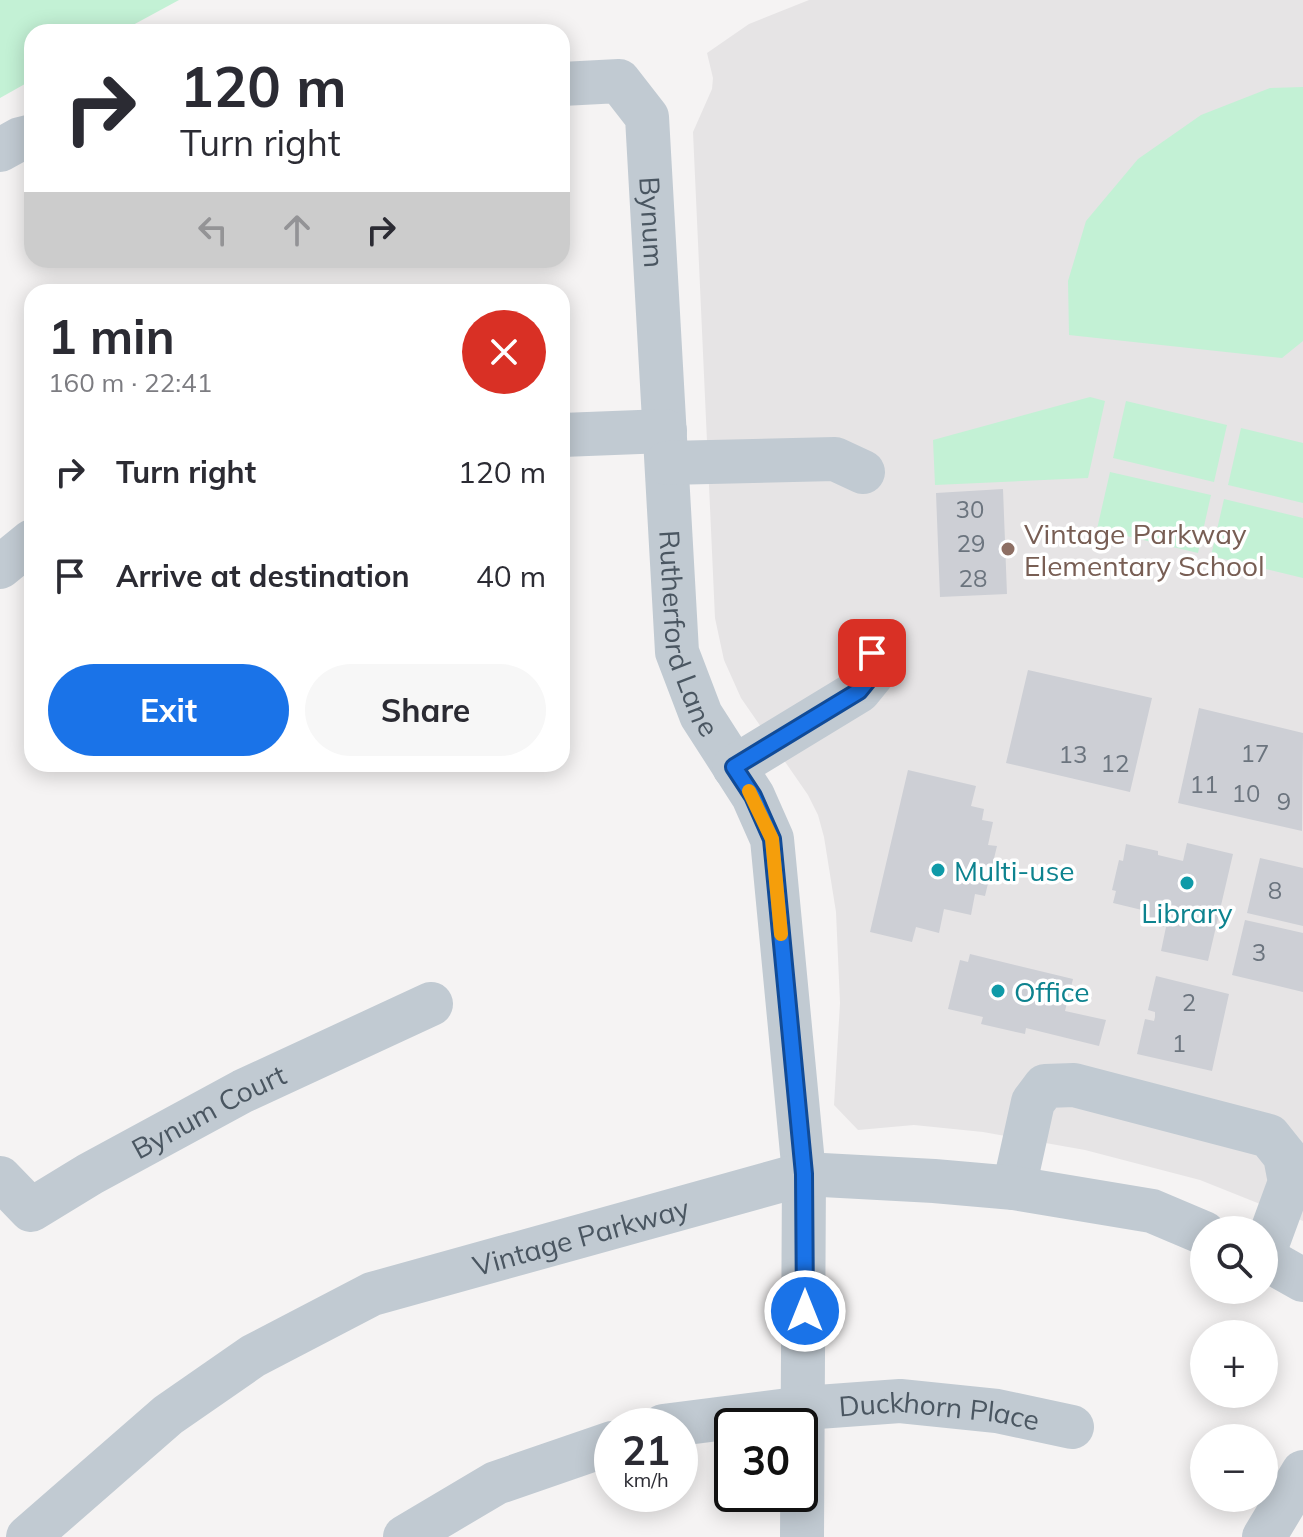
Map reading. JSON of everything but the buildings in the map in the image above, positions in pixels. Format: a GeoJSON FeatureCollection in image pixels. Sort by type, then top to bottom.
{"type":"FeatureCollection","features":[{"type":"Feature","properties":{"kind":"street","name":"Bynum"},"geometry":{"type":"LineString","coordinates":[[570,84],[619,81],[647,117],[666,447]]}},
{"type":"Feature","properties":{"kind":"street"},"geometry":{"type":"LineString","coordinates":[[0,150],[24,140]]}},
{"type":"Feature","properties":{"kind":"street"},"geometry":{"type":"LineString","coordinates":[[570,436],[666,447],[773,470],[835,459],[863,472]]}},
{"type":"Feature","properties":{"kind":"street","name":"Rutherford Lane"},"geometry":{"type":"LineString","coordinates":[[666,447],[677,652],[701,715],[753,796],[772,839],[804,1174],[804,1408]]}},
{"type":"Feature","properties":{"kind":"street"},"geometry":{"type":"LineString","coordinates":[[0,567],[24,548]]}},
{"type":"Feature","properties":{"kind":"street"},"geometry":{"type":"LineString","coordinates":[[734,767],[790,716],[859,691],[872,675],[872,653]]}},
{"type":"Feature","properties":{"kind":"street","name":"Bynum Court"},"geometry":{"type":"LineString","coordinates":[[0,1178],[31,1210],[90,1174],[243,1091],[431,1004]]}},
{"type":"Feature","properties":{"kind":"street"},"geometry":{"type":"LineString","coordinates":[[1014,1188],[1033,1102],[1045,1086],[1074,1085],[1269,1136],[1285,1156],[1290,1182],[1278,1216]]}},
{"type":"Feature","properties":{"kind":"street","name":"Vintage Parkway"},"geometry":{"type":"LineString","coordinates":[[28,1537],[168,1415],[253,1356],[372,1294],[804,1174],[1014,1188],[1152,1211],[1190,1227]]}},
{"type":"Feature","properties":{"kind":"street"},"geometry":{"type":"LineString","coordinates":[[1278,1264],[1303,1280]]}},
{"type":"Feature","properties":{"kind":"street","name":"Duckhorn Place"},"geometry":{"type":"LineString","coordinates":[[804,1408],[900,1401],[997,1411],[1072,1427]]}},
{"type":"Feature","properties":{"kind":"street"},"geometry":{"type":"LineString","coordinates":[[405,1537],[496,1483],[594,1449]]}},
{"type":"Feature","properties":{"kind":"street"},"geometry":{"type":"LineString","coordinates":[[1264,1537],[1303,1472]]}},
{"type":"Feature","properties":{"kind":"street","name":"Rutherford Lane"},"geometry":{"type":"LineString","coordinates":[[802,1512],[802,1537]]}},
{"type":"Feature","properties":{"kind":"shaded area","name":"Vintage Parkway Elementary School"},"geometry":{"type":"Polygon","coordinates":[[[809,0],[1303,0],[1303,1221],[1200,1180],[1085,1150],[983,1132],[914,1125],[858,1130],[834,1105],[840,1003],[836,912],[824,837],[808,795],[741,698],[724,660],[715,618],[693,132],[712,89],[713,78],[707,53],[749,24],[809,0]]]}},
{"type":"Feature","properties":{"kind":"green space"},"geometry":{"type":"Polygon","coordinates":[[[0,0],[179,0],[135,24],[24,24],[24,84],[0,98],[0,0]]]}},
{"type":"Feature","properties":{"kind":"green space"},"geometry":{"type":"Polygon","coordinates":[[[1303,87],[1303,341],[1282,358],[1069,335],[1068,281],[1086,221],[1138,159],[1201,115],[1270,88],[1303,87]]]}},
{"type":"Feature","properties":{"kind":"green space"},"geometry":{"type":"Polygon","coordinates":[[[1090,397],[1105,401],[1088,478],[935,485],[933,440],[1090,397]]]}},
{"type":"Feature","properties":{"kind":"green space"},"geometry":{"type":"Polygon","coordinates":[[[1126,401],[1227,425],[1214,482],[1113,458],[1126,401]]]}},
{"type":"Feature","properties":{"kind":"green space"},"geometry":{"type":"Polygon","coordinates":[[[1241,428],[1303,443],[1303,503],[1228,485],[1241,428]]]}},
{"type":"Feature","properties":{"kind":"green space"},"geometry":{"type":"Polygon","coordinates":[[[1110,472],[1211,495],[1198,553],[1097,529],[1110,472]]]}},
{"type":"Feature","properties":{"kind":"green space"},"geometry":{"type":"Polygon","coordinates":[[[1224,499],[1303,518],[1303,578],[1211,556],[1224,499]]]}},
{"type":"Feature","properties":{"kind":"slow traffic"},"geometry":{"type":"LineString","coordinates":[[749,791],[772,839],[781,934]]}},
{"type":"Feature","properties":{"kind":"place","name":"Vintage Parkway Elementary School"},"geometry":{"type":"Point","coordinates":[1008,549]}},
{"type":"Feature","properties":{"kind":"place","name":"Multi-use"},"geometry":{"type":"Point","coordinates":[938,870]}},
{"type":"Feature","properties":{"kind":"place","name":"Library"},"geometry":{"type":"Point","coordinates":[1187,883]}},
{"type":"Feature","properties":{"kind":"place","name":"Office"},"geometry":{"type":"Point","coordinates":[998,991]}},
{"type":"Feature","properties":{"kind":"route"},"geometry":{"type":"LineString","coordinates":[[805,1311],[804,1174],[772,839],[753,796],[734,767],[859,691],[872,675],[872,653]]}}]}
